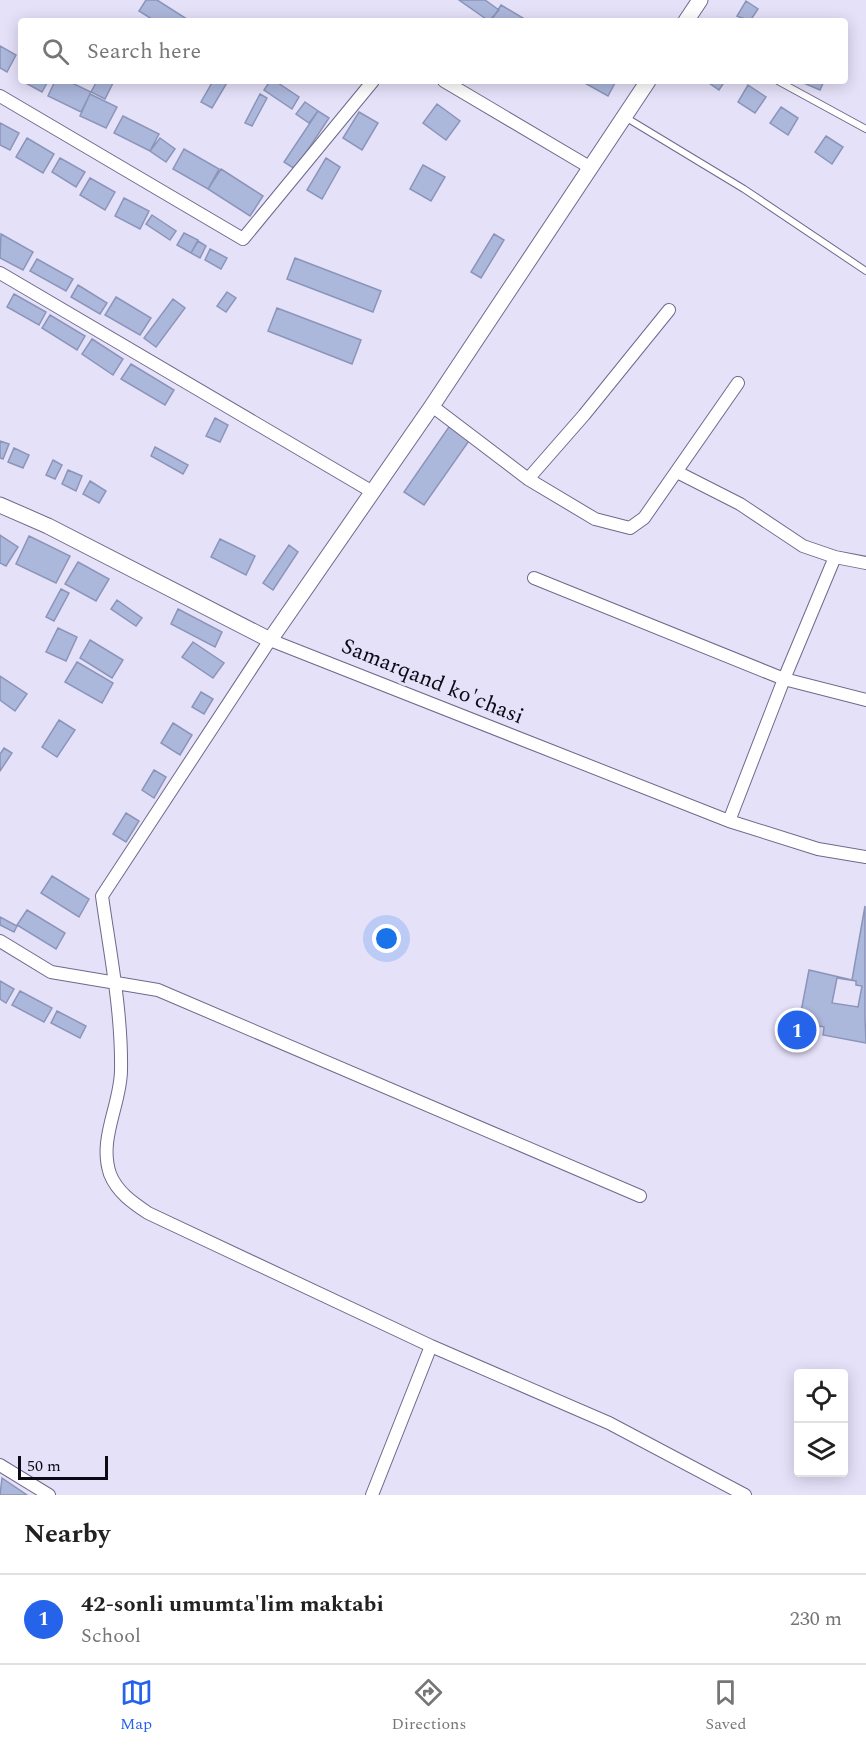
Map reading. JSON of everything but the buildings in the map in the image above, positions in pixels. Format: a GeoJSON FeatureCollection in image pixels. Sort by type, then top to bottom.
{"type":"FeatureCollection","features":[{"type":"Feature","properties":{"kind":"street"},"geometry":{"type":"LineString","coordinates":[[688,18],[700,0]]}},
{"type":"Feature","properties":{"kind":"street"},"geometry":{"type":"LineString","coordinates":[[0,96],[243,239],[371,84]]}},
{"type":"Feature","properties":{"kind":"street"},"geometry":{"type":"LineString","coordinates":[[449,84],[591,168]]}},
{"type":"Feature","properties":{"kind":"street"},"geometry":{"type":"LineString","coordinates":[[646,84],[432,406],[270,640],[102,896],[114,983],[122,1071],[106,1156],[111,1176],[124,1196],[148,1213],[431,1346],[609,1423],[745,1495]]}},
{"type":"Feature","properties":{"kind":"street"},"geometry":{"type":"LineString","coordinates":[[0,273],[371,491]]}},
{"type":"Feature","properties":{"kind":"street"},"geometry":{"type":"LineString","coordinates":[[528,479],[584,415],[669,310]]}},
{"type":"Feature","properties":{"kind":"street"},"geometry":{"type":"LineString","coordinates":[[432,406],[528,479],[595,519],[630,528],[644,518],[738,383]]}},
{"type":"Feature","properties":{"kind":"street"},"geometry":{"type":"LineString","coordinates":[[677,472],[740,504],[803,546],[835,557],[866,563]]}},
{"type":"Feature","properties":{"kind":"street","name":"Samarqand ko'chasi"},"geometry":{"type":"LineString","coordinates":[[0,505],[48,526],[270,640],[729,821],[818,849],[866,857]]}},
{"type":"Feature","properties":{"kind":"street"},"geometry":{"type":"LineString","coordinates":[[729,821],[784,679],[835,557]]}},
{"type":"Feature","properties":{"kind":"street"},"geometry":{"type":"LineString","coordinates":[[534,578],[784,679],[866,700]]}},
{"type":"Feature","properties":{"kind":"street"},"geometry":{"type":"LineString","coordinates":[[0,941],[51,972],[158,990],[640,1196]]}},
{"type":"Feature","properties":{"kind":"street"},"geometry":{"type":"LineString","coordinates":[[372,1495],[431,1346]]}},
{"type":"Feature","properties":{"kind":"street"},"geometry":{"type":"LineString","coordinates":[[0,1465],[49,1495]]}},
{"type":"Feature","properties":{"kind":"lane"},"geometry":{"type":"LineString","coordinates":[[784,84],[866,129]]}},
{"type":"Feature","properties":{"kind":"lane"},"geometry":{"type":"LineString","coordinates":[[625,116],[744,189],[866,271]]}},
{"type":"Feature","properties":{"kind":"place","name":"42-sonli umumta'lim maktabi"},"geometry":{"type":"Point","coordinates":[797,1030]}}]}
